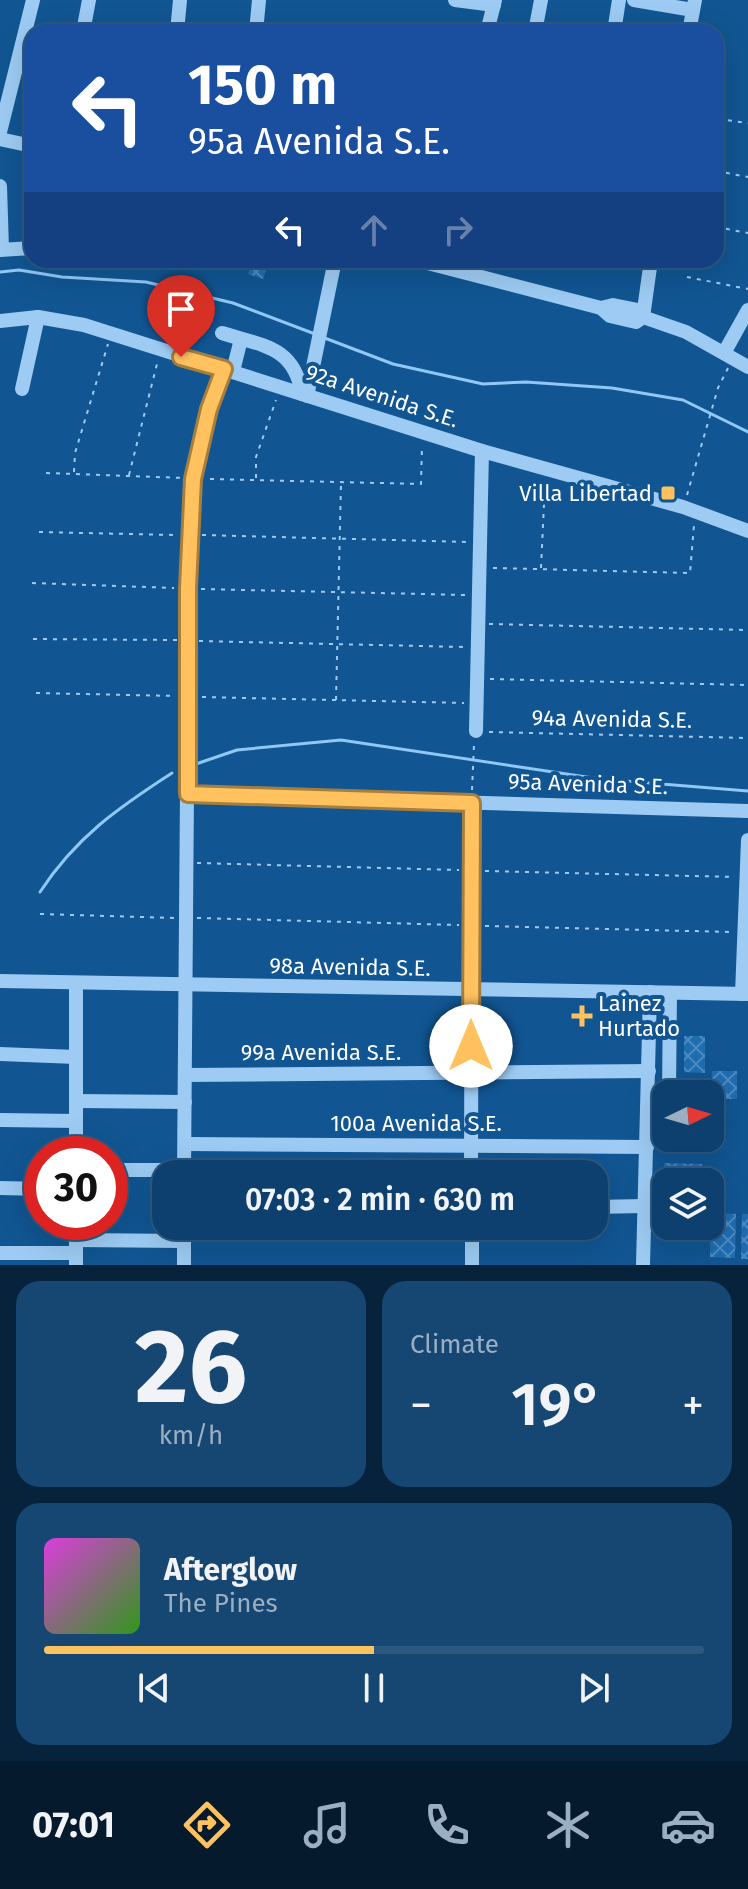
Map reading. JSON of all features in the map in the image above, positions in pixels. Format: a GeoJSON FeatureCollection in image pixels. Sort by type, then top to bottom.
{"type":"FeatureCollection","features":[{"type":"Feature","properties":{"kind":"street"},"geometry":{"type":"LineString","coordinates":[[27,24],[33,0]]}},
{"type":"Feature","properties":{"kind":"street"},"geometry":{"type":"LineString","coordinates":[[84,24],[89,0]]}},
{"type":"Feature","properties":{"kind":"street"},"geometry":{"type":"LineString","coordinates":[[178,24],[180,0]]}},
{"type":"Feature","properties":{"kind":"street"},"geometry":{"type":"LineString","coordinates":[[257,24],[259,0]]}},
{"type":"Feature","properties":{"kind":"street"},"geometry":{"type":"LineString","coordinates":[[455,0],[494,3],[489,24]]}},
{"type":"Feature","properties":{"kind":"street"},"geometry":{"type":"LineString","coordinates":[[536,24],[541,0]]}},
{"type":"Feature","properties":{"kind":"street"},"geometry":{"type":"LineString","coordinates":[[615,24],[619,0]]}},
{"type":"Feature","properties":{"kind":"street"},"geometry":{"type":"LineString","coordinates":[[634,0],[694,5]]}},
{"type":"Feature","properties":{"kind":"street"},"geometry":{"type":"LineString","coordinates":[[0,132],[24,36]]}},
{"type":"Feature","properties":{"kind":"street"},"geometry":{"type":"LineString","coordinates":[[0,139],[24,144]]}},
{"type":"Feature","properties":{"kind":"street"},"geometry":{"type":"LineString","coordinates":[[0,186],[1,249],[24,248]]}},
{"type":"Feature","properties":{"kind":"street"},"geometry":{"type":"LineString","coordinates":[[305,395],[321,336],[334,268]]}},
{"type":"Feature","properties":{"kind":"street"},"geometry":{"type":"LineString","coordinates":[[450,268],[601,308],[613,305],[638,310],[643,317],[686,332],[748,367]]}},
{"type":"Feature","properties":{"kind":"street"},"geometry":{"type":"LineString","coordinates":[[643,317],[650,268]]}},
{"type":"Feature","properties":{"kind":"street"},"geometry":{"type":"LineString","coordinates":[[728,356],[748,310]]}},
{"type":"Feature","properties":{"kind":"street"},"geometry":{"type":"LineString","coordinates":[[22,389],[38,317]]}},
{"type":"Feature","properties":{"kind":"street","name":"92a Avenida S.E."},"geometry":{"type":"LineString","coordinates":[[0,321],[38,317],[84,325],[160,352],[228,370],[482,451],[689,510],[748,531]]}},
{"type":"Feature","properties":{"kind":"street"},"geometry":{"type":"LineString","coordinates":[[222,333],[279,352],[290,360],[305,395]]}},
{"type":"Feature","properties":{"kind":"street"},"geometry":{"type":"LineString","coordinates":[[184,1160],[189,535],[193,479],[209,409],[241,339]]}},
{"type":"Feature","properties":{"kind":"street"},"geometry":{"type":"LineString","coordinates":[[476,731],[482,451]]}},
{"type":"Feature","properties":{"kind":"street","name":"95a Avenida S.E."},"geometry":{"type":"LineString","coordinates":[[188,794],[748,811]]}},
{"type":"Feature","properties":{"kind":"street"},"geometry":{"type":"LineString","coordinates":[[471,1160],[472,803]]}},
{"type":"Feature","properties":{"kind":"street"},"geometry":{"type":"LineString","coordinates":[[745,994],[748,840]]}},
{"type":"Feature","properties":{"kind":"street","name":"98a Avenida S.E."},"geometry":{"type":"LineString","coordinates":[[0,981],[471,992],[745,994]]}},
{"type":"Feature","properties":{"kind":"street"},"geometry":{"type":"LineString","coordinates":[[76,983],[76,1136]]}},
{"type":"Feature","properties":{"kind":"street"},"geometry":{"type":"LineString","coordinates":[[643,1265],[650,992]]}},
{"type":"Feature","properties":{"kind":"street"},"geometry":{"type":"LineString","coordinates":[[669,1080],[670,993]]}},
{"type":"Feature","properties":{"kind":"street"},"geometry":{"type":"LineString","coordinates":[[0,1054],[76,1057]]}},
{"type":"Feature","properties":{"kind":"street","name":"99a Avenida S.E."},"geometry":{"type":"LineString","coordinates":[[185,1075],[649,1071]]}},
{"type":"Feature","properties":{"kind":"street"},"geometry":{"type":"LineString","coordinates":[[76,1101],[185,1102]]}},
{"type":"Feature","properties":{"kind":"street"},"geometry":{"type":"LineString","coordinates":[[0,1120],[76,1121]]}},
{"type":"Feature","properties":{"kind":"street","name":"100a Avenida S.E."},"geometry":{"type":"LineString","coordinates":[[185,1144],[647,1147]]}},
{"type":"Feature","properties":{"kind":"street"},"geometry":{"type":"LineString","coordinates":[[128,1170],[152,1171]]}},
{"type":"Feature","properties":{"kind":"street"},"geometry":{"type":"LineString","coordinates":[[0,1188],[24,1189]]}},
{"type":"Feature","properties":{"kind":"street"},"geometry":{"type":"LineString","coordinates":[[608,1207],[644,1206]]}},
{"type":"Feature","properties":{"kind":"street"},"geometry":{"type":"LineString","coordinates":[[0,1253],[76,1253],[152,1239]]}},
{"type":"Feature","properties":{"kind":"street"},"geometry":{"type":"LineString","coordinates":[[184,1240],[184,1265]]}},
{"type":"Feature","properties":{"kind":"street"},"geometry":{"type":"LineString","coordinates":[[472,1240],[472,1265]]}},
{"type":"Feature","properties":{"kind":"path"},"geometry":{"type":"LineString","coordinates":[[724,120],[748,123]]}},
{"type":"Feature","properties":{"kind":"path"},"geometry":{"type":"LineString","coordinates":[[724,172],[748,177]]}},
{"type":"Feature","properties":{"kind":"path"},"geometry":{"type":"LineString","coordinates":[[724,228],[748,233]]}},
{"type":"Feature","properties":{"kind":"path"},"geometry":{"type":"LineString","coordinates":[[687,277],[748,289]]}},
{"type":"Feature","properties":{"kind":"path"},"geometry":{"type":"LineString","coordinates":[[74,474],[75,453],[111,335]]}},
{"type":"Feature","properties":{"kind":"path"},"geometry":{"type":"LineString","coordinates":[[129,476],[160,352]]}},
{"type":"Feature","properties":{"kind":"path"},"geometry":{"type":"LineString","coordinates":[[480,567],[690,573],[689,510],[728,356]]}},
{"type":"Feature","properties":{"kind":"path"},"geometry":{"type":"LineString","coordinates":[[256,480],[256,457],[281,387]]}},
{"type":"Feature","properties":{"kind":"path"},"geometry":{"type":"LineString","coordinates":[[46,473],[421,484],[422,432]]}},
{"type":"Feature","properties":{"kind":"path"},"geometry":{"type":"LineString","coordinates":[[540,569],[545,469]]}},
{"type":"Feature","properties":{"kind":"path"},"geometry":{"type":"LineString","coordinates":[[336,700],[341,482]]}},
{"type":"Feature","properties":{"kind":"path"},"geometry":{"type":"LineString","coordinates":[[39,532],[480,542]]}},
{"type":"Feature","properties":{"kind":"path"},"geometry":{"type":"LineString","coordinates":[[32,583],[479,595]]}},
{"type":"Feature","properties":{"kind":"path"},"geometry":{"type":"LineString","coordinates":[[479,624],[748,630]]}},
{"type":"Feature","properties":{"kind":"path"},"geometry":{"type":"LineString","coordinates":[[33,639],[478,648]]}},
{"type":"Feature","properties":{"kind":"path"},"geometry":{"type":"LineString","coordinates":[[477,679],[748,685]]}},
{"type":"Feature","properties":{"kind":"path"},"geometry":{"type":"LineString","coordinates":[[36,693],[477,703]]}},
{"type":"Feature","properties":{"kind":"path","name":"94a Avenida S.E."},"geometry":{"type":"LineString","coordinates":[[476,731],[748,738]]}},
{"type":"Feature","properties":{"kind":"path"},"geometry":{"type":"LineString","coordinates":[[472,803],[473,755]]}},
{"type":"Feature","properties":{"kind":"path"},"geometry":{"type":"LineString","coordinates":[[40,914],[187,918]]}},
{"type":"Feature","properties":{"kind":"building"},"geometry":{"type":"Polygon","coordinates":[[[250,268],[267,268],[263,279],[248,274],[250,268]]]}},
{"type":"Feature","properties":{"kind":"building"},"geometry":{"type":"Polygon","coordinates":[[[684,1036],[705,1036],[705,1073],[684,1072],[684,1036]]]}},
{"type":"Feature","properties":{"kind":"building"},"geometry":{"type":"Polygon","coordinates":[[[712,1071],[737,1071],[737,1099],[724,1099],[724,1080],[712,1080],[712,1071]]]}},
{"type":"Feature","properties":{"kind":"building"},"geometry":{"type":"Polygon","coordinates":[[[664,1163],[702,1164],[702,1168],[664,1168],[664,1163]]]}},
{"type":"Feature","properties":{"kind":"building"},"geometry":{"type":"Polygon","coordinates":[[[724,1214],[736,1214],[735,1258],[710,1257],[710,1240],[724,1240],[724,1214]]]}},
{"type":"Feature","properties":{"kind":"building"},"geometry":{"type":"Polygon","coordinates":[[[742,1214],[748,1214],[748,1259],[741,1259],[742,1214]]]}},
{"type":"Feature","properties":{"kind":"waterway"},"geometry":{"type":"LineString","coordinates":[[0,272],[19,270],[62,277],[146,282],[233,303],[315,334]]}},
{"type":"Feature","properties":{"kind":"waterway"},"geometry":{"type":"LineString","coordinates":[[322,337],[393,364],[483,384],[526,382],[612,388],[683,400],[748,432]]}},
{"type":"Feature","properties":{"kind":"waterway"},"geometry":{"type":"LineString","coordinates":[[196,764],[237,750],[341,740],[600,779],[748,791]]}},
{"type":"Feature","properties":{"kind":"waterway"},"geometry":{"type":"LineString","coordinates":[[40,892],[83,839],[172,773]]}},
{"type":"Feature","properties":{"kind":"place","name":"Villa Libertad"},"geometry":{"type":"Point","coordinates":[668,493]}},
{"type":"Feature","properties":{"kind":"place","name":"Lainez Hurtado"},"geometry":{"type":"Point","coordinates":[582,1016]}},
{"type":"Feature","properties":{"kind":"route"},"geometry":{"type":"LineString","coordinates":[[181,357],[224,369],[209,409],[193,479],[188,588],[188,794],[472,803],[471,1046]]}}]}
